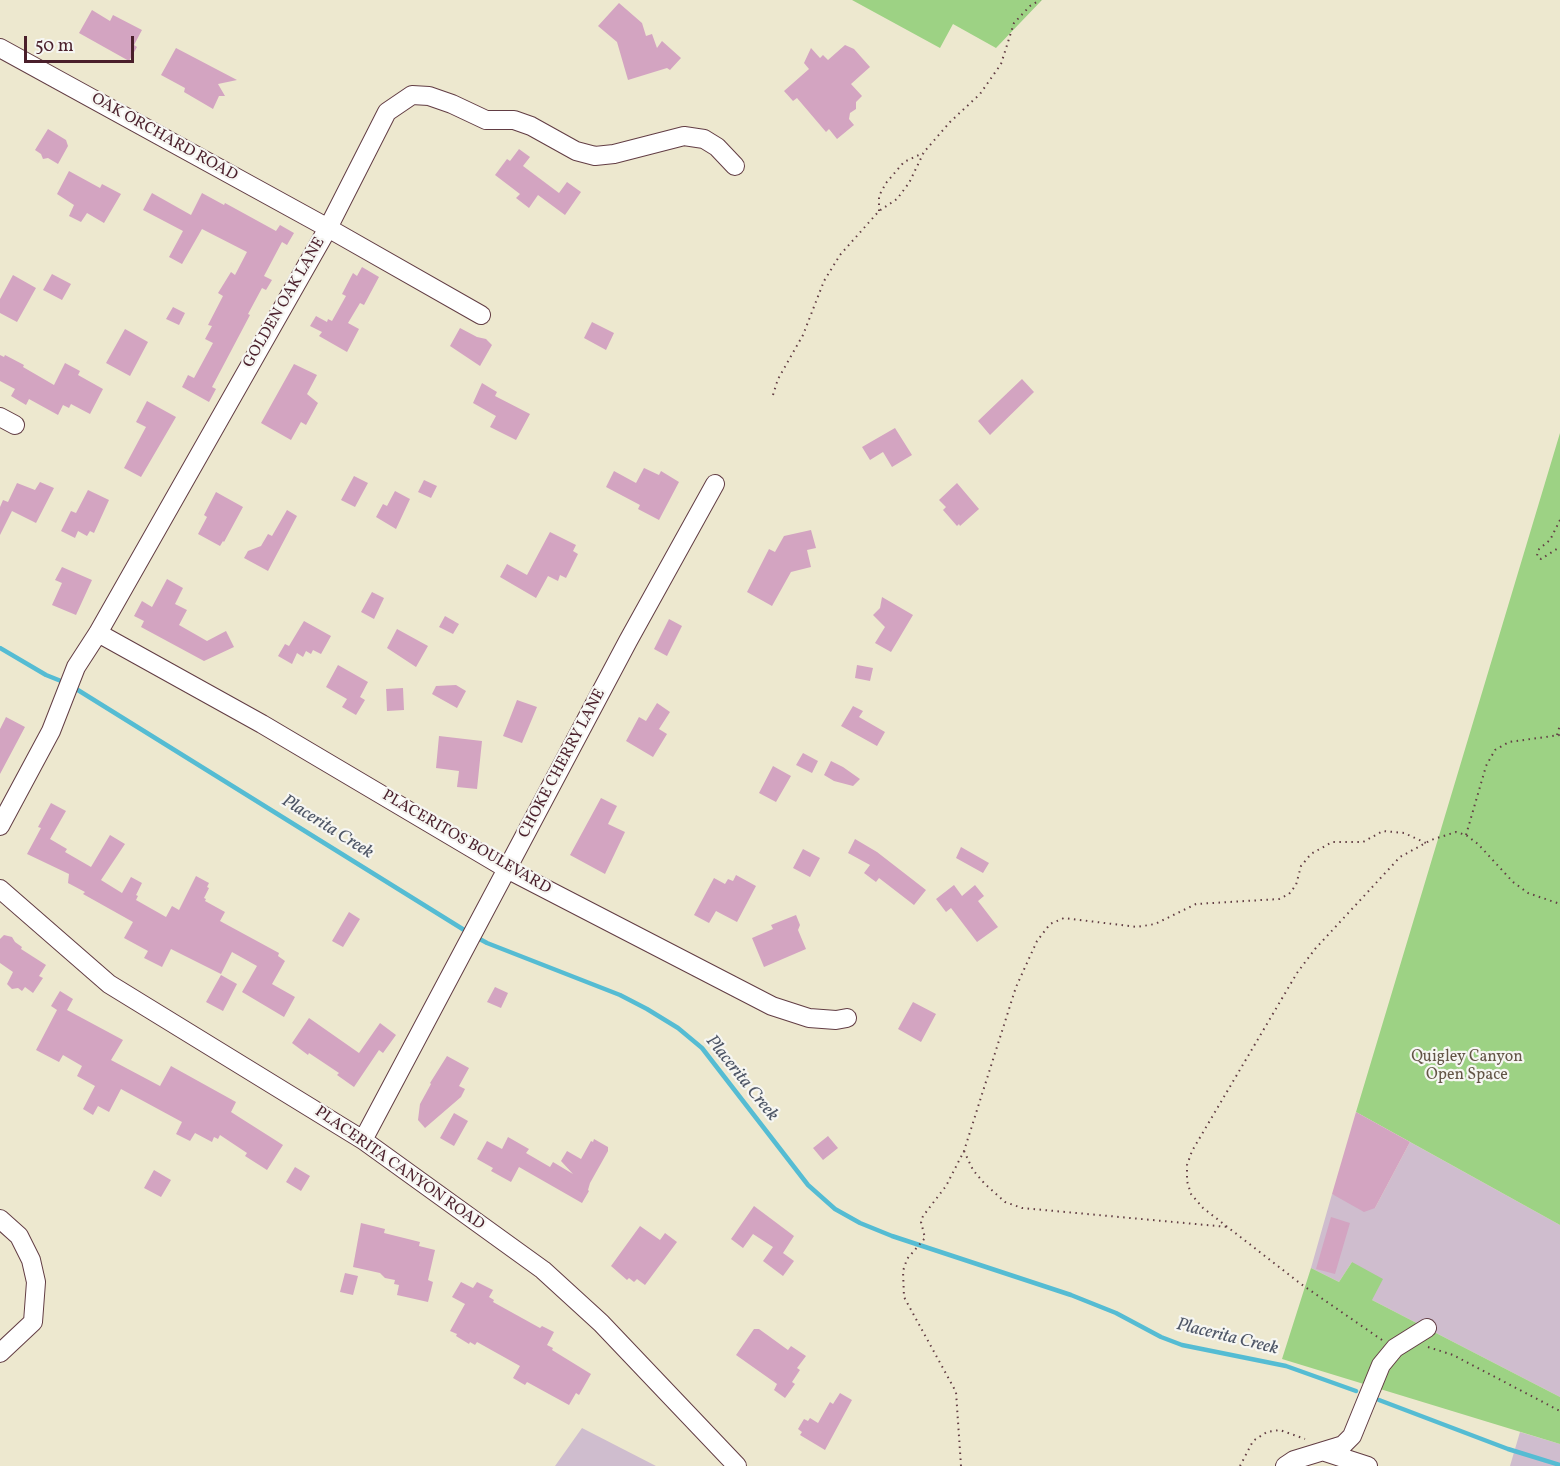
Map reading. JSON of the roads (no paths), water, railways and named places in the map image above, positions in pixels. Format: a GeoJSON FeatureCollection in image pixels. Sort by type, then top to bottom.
{"type":"FeatureCollection","features":[{"type":"Feature","properties":{"kind":"street","name":"OAK ORCHARD ROAD"},"geometry":{"type":"LineString","coordinates":[[0,48],[328,228],[481,315]]}},
{"type":"Feature","properties":{"kind":"street","name":"GOLDEN OAK LANE"},"geometry":{"type":"LineString","coordinates":[[0,826],[51,731],[76,667],[98,633],[328,228],[387,112],[412,95],[437,99],[486,120],[514,120],[531,126],[576,151],[594,156],[614,154],[684,136],[704,139],[717,147],[735,166]]}},
{"type":"Feature","properties":{"kind":"street","name":"CHOKE CHERRY LANE"},"geometry":{"type":"LineString","coordinates":[[363,1140],[715,484]]}},
{"type":"Feature","properties":{"kind":"street","name":"PLACERITOS BOULEVARD"},"geometry":{"type":"LineString","coordinates":[[98,633],[262,724],[507,869],[772,1006],[809,1018],[836,1020],[847,1018]]}},
{"type":"Feature","properties":{"kind":"street","name":"PLACERITA CANYON ROAD"},"geometry":{"type":"LineString","coordinates":[[0,889],[109,984],[363,1140],[543,1270],[601,1323],[736,1466]]}},
{"type":"Feature","properties":{"kind":"street"},"geometry":{"type":"LineString","coordinates":[[0,1219],[19,1236],[31,1260],[36,1282],[33,1322],[0,1353]]}},
{"type":"Feature","properties":{"kind":"street"},"geometry":{"type":"LineString","coordinates":[[1328,1459],[1352,1436],[1381,1365],[1395,1348],[1427,1328]]}},
{"type":"Feature","properties":{"kind":"street"},"geometry":{"type":"LineString","coordinates":[[1285,1466],[1294,1460],[1328,1459],[1368,1466]]}},
{"type":"Feature","properties":{"kind":"waterway","name":"Placerita Creek"},"geometry":{"type":"LineString","coordinates":[[0,648],[46,675],[66,683]]}},
{"type":"Feature","properties":{"kind":"waterway","name":"Placerita Creek"},"geometry":{"type":"LineString","coordinates":[[73,687],[469,933]]}},
{"type":"Feature","properties":{"kind":"waterway","name":"Placerita Creek"},"geometry":{"type":"LineString","coordinates":[[476,937],[620,995],[678,1028],[702,1048],[808,1185],[835,1209],[860,1223],[892,1236],[1071,1295],[1116,1313],[1161,1337],[1182,1345],[1286,1366],[1356,1391]]}},
{"type":"Feature","properties":{"kind":"waterway","name":"Placerita Creek"},"geometry":{"type":"LineString","coordinates":[[1379,1400],[1508,1449],[1560,1465]]}},
{"type":"Feature","properties":{"kind":"park label","name":"Quigley Canyon Open Space"},"geometry":{"type":"Point","coordinates":[1467,1067]}}]}
